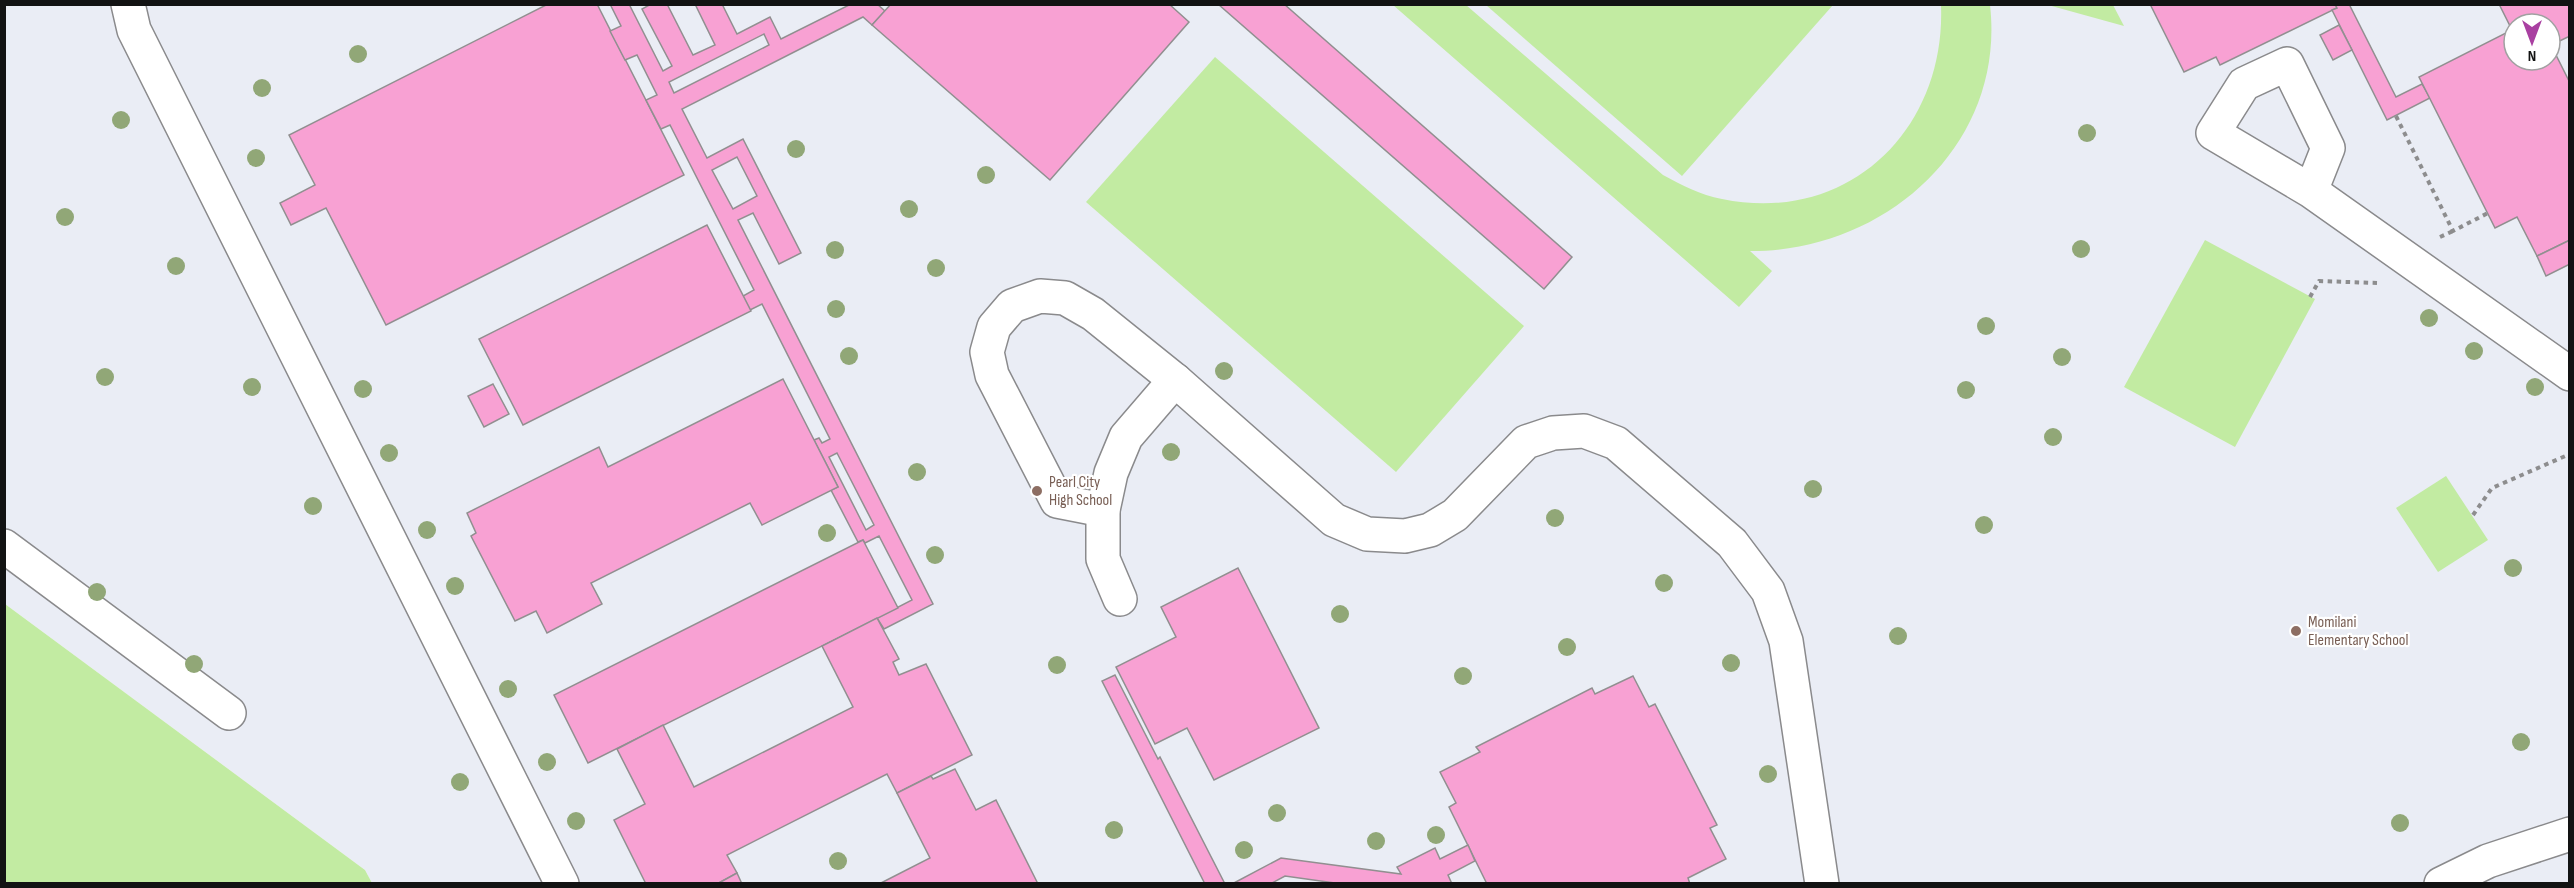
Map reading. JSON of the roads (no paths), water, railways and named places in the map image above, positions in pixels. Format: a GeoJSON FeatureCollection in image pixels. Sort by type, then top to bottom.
{"type":"FeatureCollection","features":[{"type":"Feature","properties":{"kind":"lane"},"geometry":{"type":"LineString","coordinates":[[131,17],[562,884]]}},
{"type":"Feature","properties":{"kind":"lane"},"geometry":{"type":"LineString","coordinates":[[2311,191],[2570,374]]}},
{"type":"Feature","properties":{"kind":"lane"},"geometry":{"type":"LineString","coordinates":[[1103,510],[1057,501],[992,375],[987,352],[994,327],[1012,306],[1040,296],[1065,298],[1093,314],[1175,380],[1334,520],[1367,534],[1405,536],[1430,530],[1455,515],[1526,442],[1552,434],[1584,431],[1616,443],[1732,543],[1768,591],[1786,641],[1822,884]]}},
{"type":"Feature","properties":{"kind":"lane"},"geometry":{"type":"LineString","coordinates":[[1120,599],[1103,559],[1103,510],[1111,473],[1126,437],[1175,380]]}},
{"type":"Feature","properties":{"kind":"lane"},"geometry":{"type":"LineString","coordinates":[[4,546],[229,713]]}},
{"type":"Feature","properties":{"kind":"lane"},"geometry":{"type":"LineString","coordinates":[[2441,884],[2488,861],[2570,834]]}},
{"type":"Feature","properties":{"kind":"place","name":"Pearl City High School"},"geometry":{"type":"Point","coordinates":[1037,491]}},
{"type":"Feature","properties":{"kind":"place","name":"Momilani Elementary School"},"geometry":{"type":"Point","coordinates":[2296,631]}}]}
